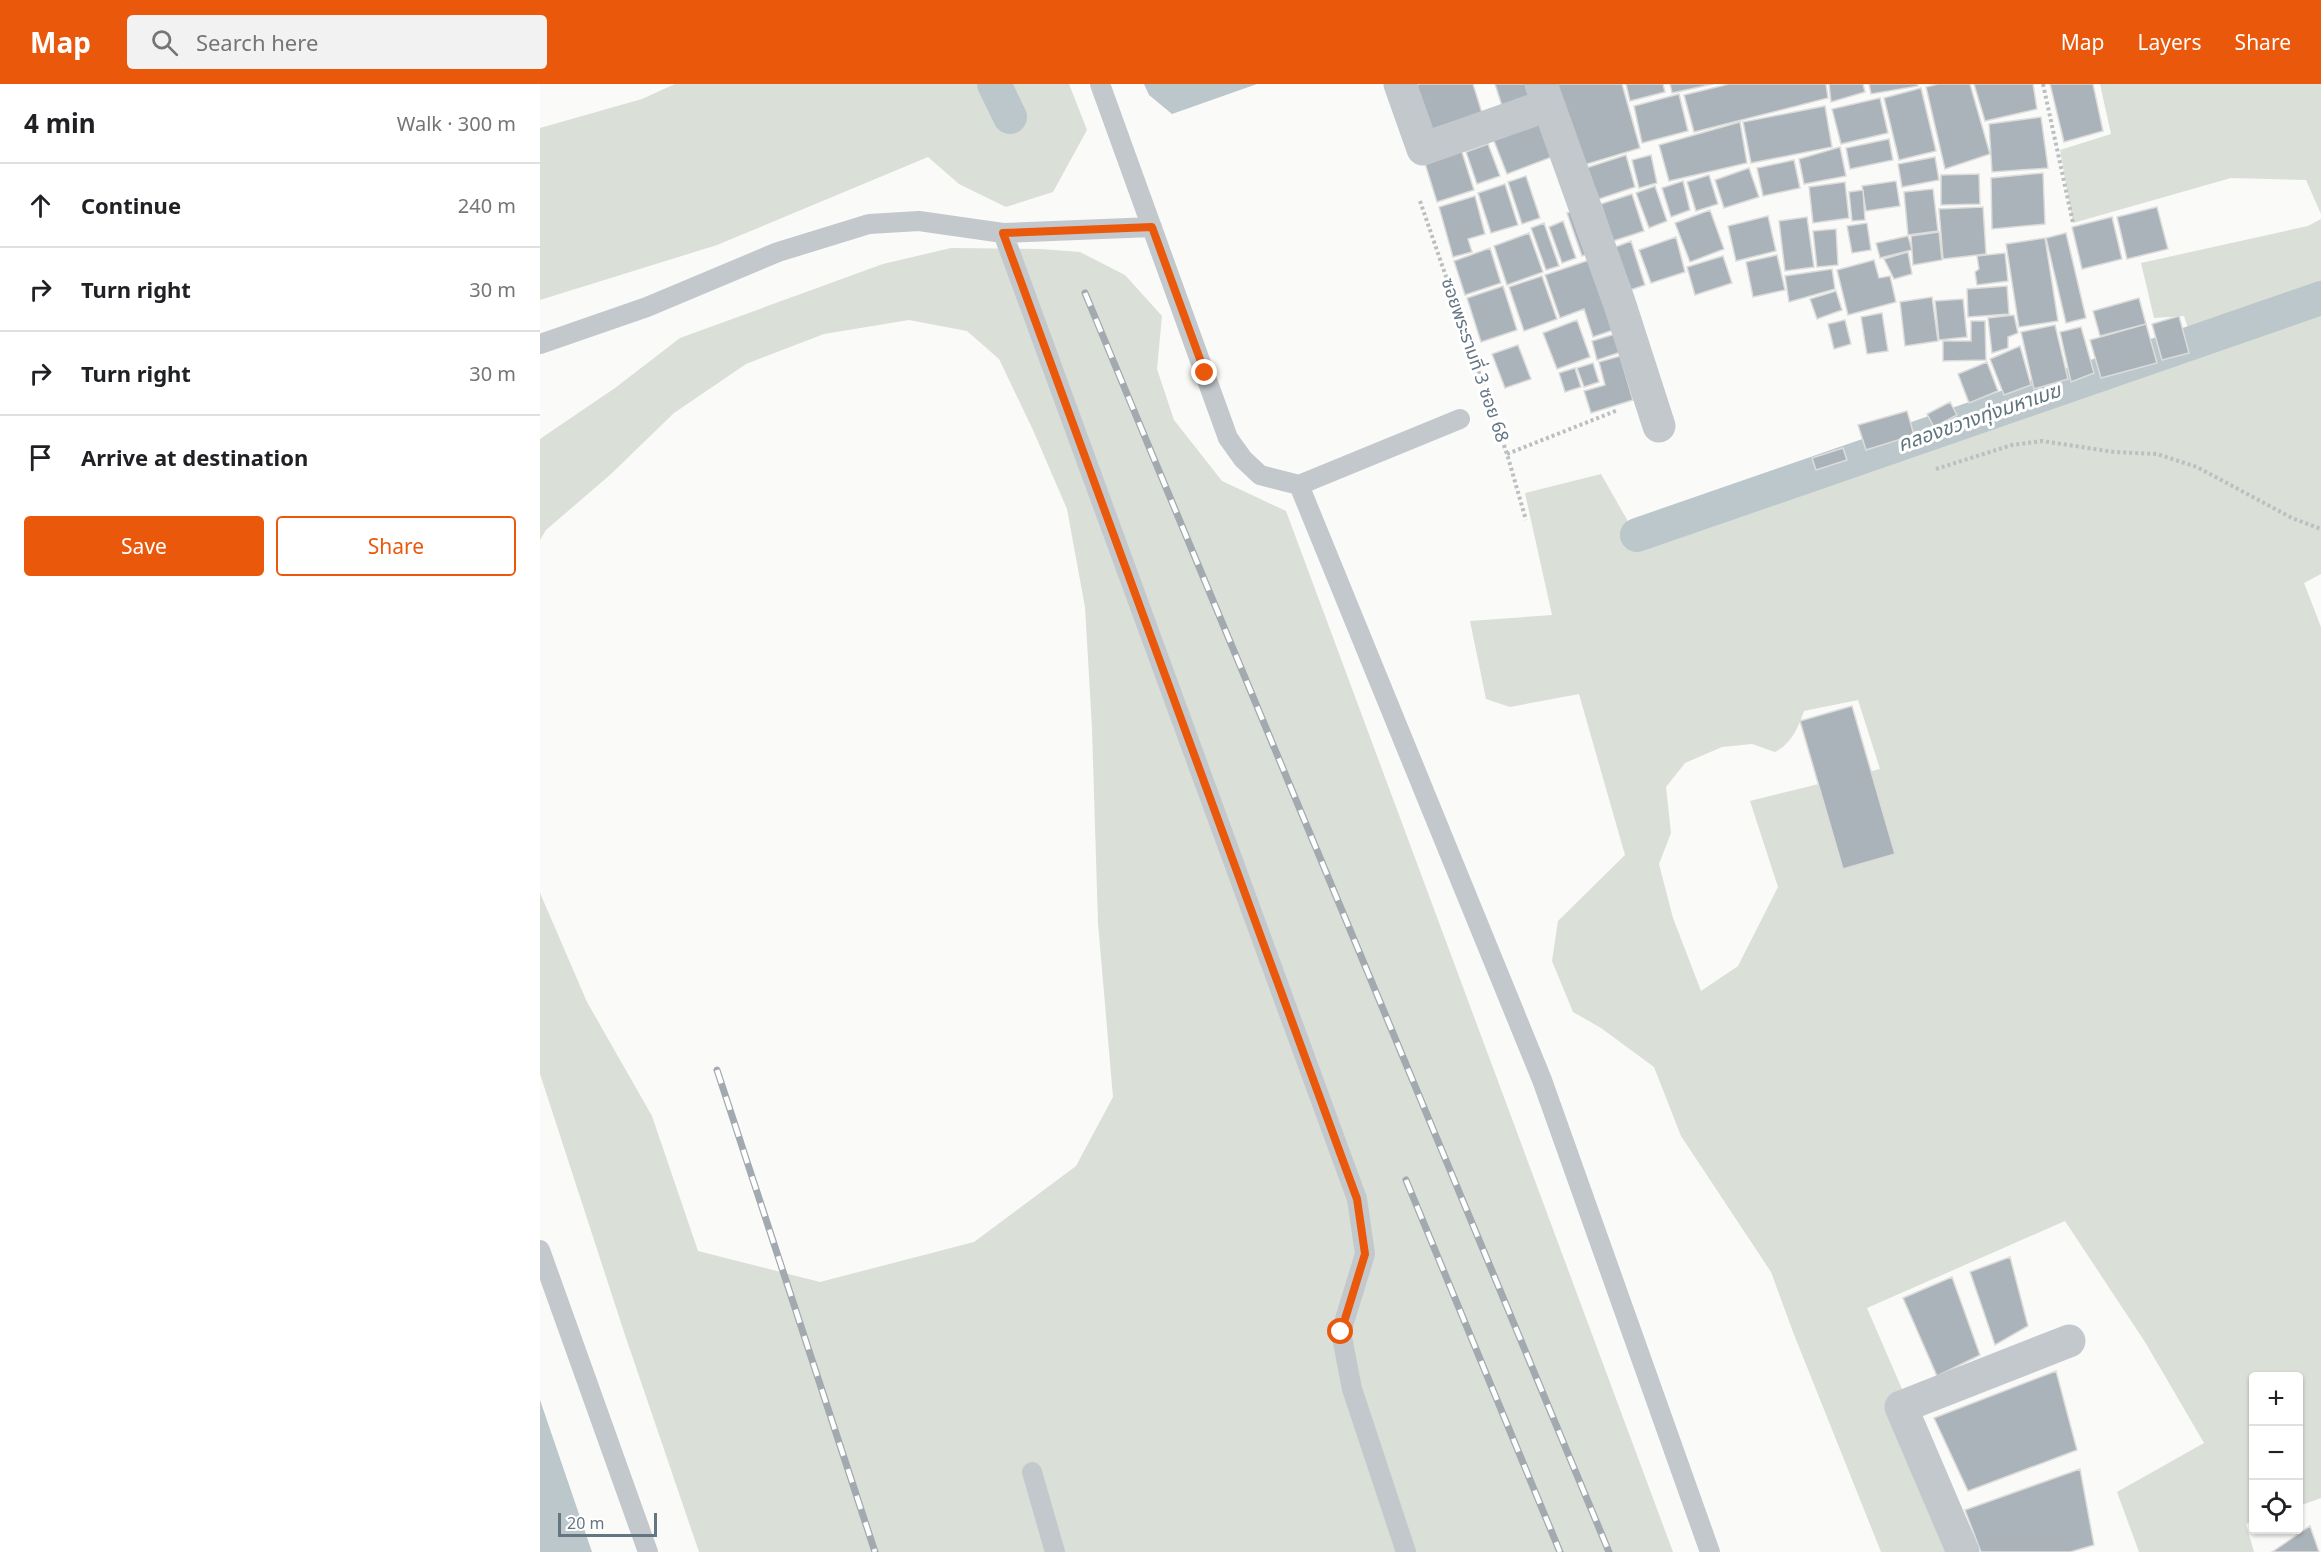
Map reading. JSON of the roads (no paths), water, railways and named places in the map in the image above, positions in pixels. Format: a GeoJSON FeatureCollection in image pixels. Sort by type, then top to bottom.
{"type":"FeatureCollection","features":[{"type":"Feature","properties":{"kind":"street"},"geometry":{"type":"LineString","coordinates":[[1400,84],[1423,149],[1545,94],[1619,302],[1654,412]]}},
{"type":"Feature","properties":{"kind":"street"},"geometry":{"type":"LineString","coordinates":[[1963,1552],[1900,1407],[2069,1341]]}},
{"type":"Feature","properties":{"kind":"lane"},"geometry":{"type":"LineString","coordinates":[[1100,84],[1228,438],[1243,459],[1260,475],[1299,485],[1460,419]]}},
{"type":"Feature","properties":{"kind":"lane"},"geometry":{"type":"LineString","coordinates":[[540,344],[647,307],[778,252],[869,224],[919,221],[1003,233],[1152,227]]}},
{"type":"Feature","properties":{"kind":"lane"},"geometry":{"type":"LineString","coordinates":[[1003,233],[1357,1199],[1365,1254],[1341,1332],[1352,1389],[1406,1552]]}},
{"type":"Feature","properties":{"kind":"lane"},"geometry":{"type":"LineString","coordinates":[[1299,485],[1542,1080],[1710,1552]]}},
{"type":"Feature","properties":{"kind":"lane"},"geometry":{"type":"LineString","coordinates":[[540,1250],[648,1552]]}},
{"type":"Feature","properties":{"kind":"lane"},"geometry":{"type":"LineString","coordinates":[[1032,1472],[1055,1552]]}},
{"type":"Feature","properties":{"kind":"waterway"},"geometry":{"type":"LineString","coordinates":[[994,84],[1010,117]]}},
{"type":"Feature","properties":{"kind":"waterway","name":"คลองขวางทุ่งมหาเมฆ"},"geometry":{"type":"LineString","coordinates":[[1637,535],[2321,298]]}},
{"type":"Feature","properties":{"kind":"railway"},"geometry":{"type":"LineString","coordinates":[[1085,293],[1609,1552]]}},
{"type":"Feature","properties":{"kind":"railway"},"geometry":{"type":"LineString","coordinates":[[717,1070],[875,1552]]}},
{"type":"Feature","properties":{"kind":"railway"},"geometry":{"type":"LineString","coordinates":[[1406,1180],[1560,1552]]}}]}
